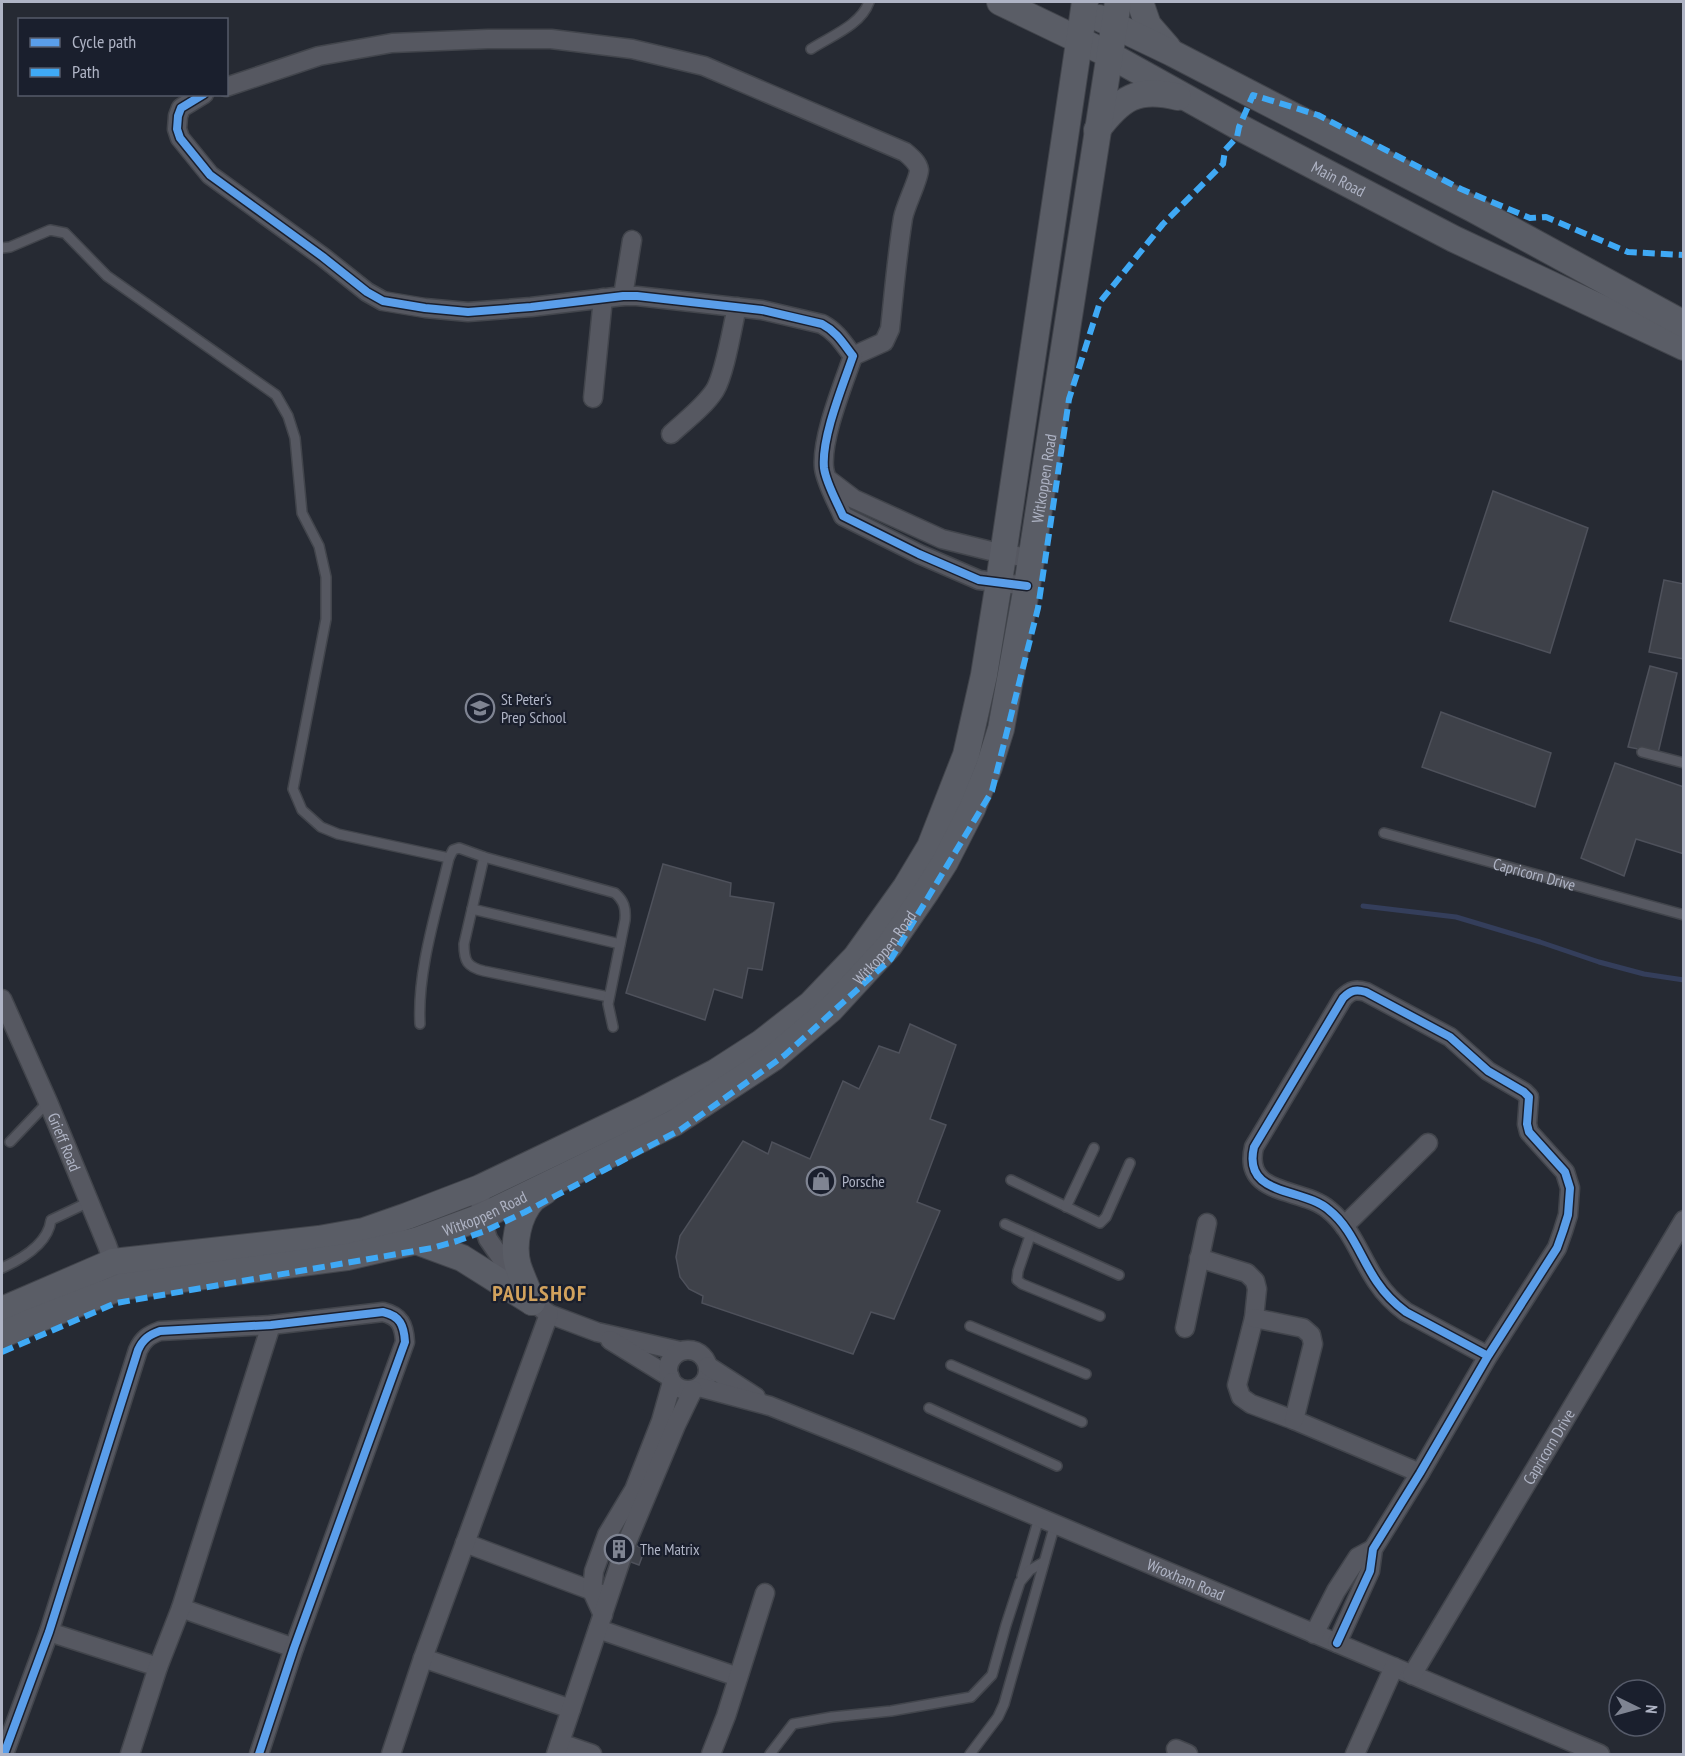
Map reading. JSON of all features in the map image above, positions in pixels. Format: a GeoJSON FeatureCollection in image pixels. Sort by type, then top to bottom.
{"type":"FeatureCollection","features":[{"type":"Feature","properties":{"kind":"main road","name":"Main Road"},"geometry":{"type":"LineString","coordinates":[[1000,2],[1108,54],[1454,239],[1683,347]]}},
{"type":"Feature","properties":{"kind":"main road"},"geometry":{"type":"LineString","coordinates":[[1140,2],[1148,25],[1172,53]]}},
{"type":"Feature","properties":{"kind":"main road","name":"Witkoppen Road"},"geometry":{"type":"LineString","coordinates":[[2,1335],[121,1287],[347,1257],[416,1241],[481,1217],[674,1123],[773,1058],[831,1009],[889,946],[945,862],[961,804],[966,755],[984,675],[999,582],[1078,40],[1078,4]]}},
{"type":"Feature","properties":{"kind":"main road"},"geometry":{"type":"LineString","coordinates":[[1078,4],[1116,13],[1172,53],[1473,209],[1683,324]]}},
{"type":"Feature","properties":{"kind":"main road","name":"Witkoppen Road"},"geometry":{"type":"LineString","coordinates":[[2,1310],[114,1262],[319,1239],[364,1230],[480,1188],[643,1110],[716,1072],[761,1043],[811,1004],[856,957],[906,887],[930,847],[989,767],[1001,729],[1027,586],[1116,13]]}},
{"type":"Feature","properties":{"kind":"main road"},"geometry":{"type":"LineString","coordinates":[[1097,130],[1117,105],[1136,96],[1159,94],[1193,101]]}},
{"type":"Feature","properties":{"kind":"main road"},"geometry":{"type":"LineString","coordinates":[[541,1308],[518,1265],[516,1254],[518,1230],[525,1212],[534,1199],[573,1172]]}},
{"type":"Feature","properties":{"kind":"main road"},"geometry":{"type":"LineString","coordinates":[[416,1241],[462,1258],[541,1308]]}},
{"type":"Feature","properties":{"kind":"street"},"geometry":{"type":"LineString","coordinates":[[228,86],[320,56],[392,43],[551,39],[632,49],[704,66],[905,152],[919,170],[903,217],[888,335],[884,342],[853,356],[831,420],[824,468],[843,516],[979,580],[1027,586]]}},
{"type":"Feature","properties":{"kind":"street"},"geometry":{"type":"LineString","coordinates":[[201,96],[181,108],[177,129],[180,138],[210,175],[367,292],[383,301],[468,312],[623,296],[737,307],[762,310],[822,324],[837,333],[853,356]]}},
{"type":"Feature","properties":{"kind":"street"},"geometry":{"type":"LineString","coordinates":[[623,296],[632,240]]}},
{"type":"Feature","properties":{"kind":"street"},"geometry":{"type":"LineString","coordinates":[[593,398],[603,298]]}},
{"type":"Feature","properties":{"kind":"street"},"geometry":{"type":"LineString","coordinates":[[671,434],[707,401],[716,388],[723,369],[737,307]]}},
{"type":"Feature","properties":{"kind":"street"},"geometry":{"type":"LineString","coordinates":[[828,479],[854,499],[942,539],[1003,554],[1031,558]]}},
{"type":"Feature","properties":{"kind":"street"},"geometry":{"type":"LineString","coordinates":[[882,536],[894,517]]}},
{"type":"Feature","properties":{"kind":"street"},"geometry":{"type":"LineString","coordinates":[[1337,1643],[1371,1570],[1373,1549],[1488,1356],[1557,1248],[1568,1215],[1570,1188],[1565,1172],[1529,1132],[1527,1124],[1529,1097],[1524,1092],[1488,1071],[1450,1037],[1366,992],[1357,989],[1350,991],[1343,998],[1254,1147],[1252,1156],[1255,1173],[1262,1182],[1321,1204],[1328,1209],[1344,1226],[1378,1282],[1395,1304],[1488,1356]]}},
{"type":"Feature","properties":{"kind":"street","name":"Grieff Road"},"geometry":{"type":"LineString","coordinates":[[2,1001],[48,1102],[114,1262],[121,1287]]}},
{"type":"Feature","properties":{"kind":"street"},"geometry":{"type":"LineString","coordinates":[[1344,1226],[1428,1143]]}},
{"type":"Feature","properties":{"kind":"street"},"geometry":{"type":"LineString","coordinates":[[480,1188],[481,1217],[488,1239],[541,1308],[597,1332],[682,1389],[696,1388]]}},
{"type":"Feature","properties":{"kind":"street","name":"Capricorn Drive"},"geometry":{"type":"LineString","coordinates":[[1412,1675],[1683,1220]]}},
{"type":"Feature","properties":{"kind":"street"},"geometry":{"type":"LineString","coordinates":[[1185,1328],[1207,1223]]}},
{"type":"Feature","properties":{"kind":"street"},"geometry":{"type":"LineString","coordinates":[[1199,1258],[1247,1274],[1252,1277],[1257,1289],[1254,1318],[1237,1385],[1241,1396],[1251,1404],[1420,1473]]}},
{"type":"Feature","properties":{"kind":"street"},"geometry":{"type":"LineString","coordinates":[[391,1755],[465,1543],[541,1308]]}},
{"type":"Feature","properties":{"kind":"street"},"geometry":{"type":"LineString","coordinates":[[4,1755],[49,1632],[142,1342],[160,1331],[271,1324],[383,1312],[397,1317],[401,1322],[405,1342],[294,1648],[258,1755]]}},
{"type":"Feature","properties":{"kind":"street"},"geometry":{"type":"LineString","coordinates":[[1254,1318],[1303,1328],[1311,1335],[1313,1344],[1294,1420]]}},
{"type":"Feature","properties":{"kind":"street"},"geometry":{"type":"LineString","coordinates":[[130,1755],[158,1667],[181,1608],[271,1324]]}},
{"type":"Feature","properties":{"kind":"street"},"geometry":{"type":"LineString","coordinates":[[597,1332],[680,1351],[689,1350],[699,1353],[708,1366],[707,1378],[696,1388],[676,1425],[632,1532],[600,1594]]}},
{"type":"Feature","properties":{"kind":"street"},"geometry":{"type":"LineString","coordinates":[[592,1755],[558,1749],[601,1622],[600,1594],[594,1571],[621,1509],[634,1490],[661,1421],[671,1380],[668,1372],[669,1362],[680,1351]]}},
{"type":"Feature","properties":{"kind":"street","name":"Wroxham Road"},"geometry":{"type":"LineString","coordinates":[[708,1366],[770,1406]]}},
{"type":"Feature","properties":{"kind":"street","name":"Wroxham Road"},"geometry":{"type":"LineString","coordinates":[[696,1388],[770,1406],[858,1441],[1600,1755]]}},
{"type":"Feature","properties":{"kind":"street"},"geometry":{"type":"LineString","coordinates":[[465,1543],[600,1594]]}},
{"type":"Feature","properties":{"kind":"street"},"geometry":{"type":"LineString","coordinates":[[1314,1634],[1336,1591],[1358,1557],[1373,1549]]}},
{"type":"Feature","properties":{"kind":"street"},"geometry":{"type":"LineString","coordinates":[[711,1755],[726,1716],[765,1593]]}},
{"type":"Feature","properties":{"kind":"street"},"geometry":{"type":"LineString","coordinates":[[181,1608],[294,1648]]}},
{"type":"Feature","properties":{"kind":"street"},"geometry":{"type":"LineString","coordinates":[[601,1622],[738,1677]]}},
{"type":"Feature","properties":{"kind":"street"},"geometry":{"type":"LineString","coordinates":[[49,1632],[158,1667]]}},
{"type":"Feature","properties":{"kind":"street"},"geometry":{"type":"LineString","coordinates":[[423,1658],[571,1709]]}},
{"type":"Feature","properties":{"kind":"street"},"geometry":{"type":"LineString","coordinates":[[1355,1755],[1394,1667]]}},
{"type":"Feature","properties":{"kind":"lane"},"geometry":{"type":"LineString","coordinates":[[811,49],[856,21],[864,13],[869,2]]}},
{"type":"Feature","properties":{"kind":"lane"},"geometry":{"type":"LineString","coordinates":[[2,248],[10,247],[50,230],[65,233],[107,276],[276,395],[288,416],[295,438],[302,513],[319,546],[326,577],[326,619],[293,789],[302,810],[321,826],[338,834],[450,858]]}},
{"type":"Feature","properties":{"kind":"lane"},"geometry":{"type":"LineString","coordinates":[[1642,752],[1683,763]]}},
{"type":"Feature","properties":{"kind":"lane","name":"Capricorn Drive"},"geometry":{"type":"LineString","coordinates":[[1384,833],[1683,915]]}},
{"type":"Feature","properties":{"kind":"lane"},"geometry":{"type":"LineString","coordinates":[[420,1024],[419,1005],[423,970],[450,858],[453,850],[459,848],[615,893],[622,898],[626,909],[608,1004],[613,1027]]}},
{"type":"Feature","properties":{"kind":"lane"},"geometry":{"type":"LineString","coordinates":[[484,856],[464,944],[464,953],[469,965],[474,968],[609,997]]}},
{"type":"Feature","properties":{"kind":"lane"},"geometry":{"type":"LineString","coordinates":[[472,909],[620,944]]}},
{"type":"Feature","properties":{"kind":"lane"},"geometry":{"type":"LineString","coordinates":[[10,1142],[48,1102]]}},
{"type":"Feature","properties":{"kind":"lane"},"geometry":{"type":"LineString","coordinates":[[1066,1207],[1094,1148]]}},
{"type":"Feature","properties":{"kind":"lane"},"geometry":{"type":"LineString","coordinates":[[1011,1180],[1098,1223],[1106,1217],[1130,1163]]}},
{"type":"Feature","properties":{"kind":"lane"},"geometry":{"type":"LineString","coordinates":[[2,1268],[16,1262],[46,1238],[51,1220],[89,1202]]}},
{"type":"Feature","properties":{"kind":"lane"},"geometry":{"type":"LineString","coordinates":[[1005,1224],[1119,1275]]}},
{"type":"Feature","properties":{"kind":"lane"},"geometry":{"type":"LineString","coordinates":[[1030,1236],[1017,1280],[1100,1316]]}},
{"type":"Feature","properties":{"kind":"lane"},"geometry":{"type":"LineString","coordinates":[[970,1326],[1086,1374]]}},
{"type":"Feature","properties":{"kind":"lane"},"geometry":{"type":"LineString","coordinates":[[951,1365],[1082,1422]]}},
{"type":"Feature","properties":{"kind":"lane"},"geometry":{"type":"LineString","coordinates":[[929,1407],[1057,1466]]}},
{"type":"Feature","properties":{"kind":"lane"},"geometry":{"type":"LineString","coordinates":[[970,1755],[998,1717],[1004,1704],[1044,1562],[1047,1521]]}},
{"type":"Feature","properties":{"kind":"lane"},"geometry":{"type":"LineString","coordinates":[[770,1755],[793,1724],[832,1717],[891,1711],[971,1697],[992,1675],[1020,1582],[1047,1521]]}},
{"type":"Feature","properties":{"kind":"lane"},"geometry":{"type":"LineString","coordinates":[[1020,1582],[1030,1570],[1044,1562]]}},
{"type":"Feature","properties":{"kind":"building"},"geometry":{"type":"Polygon","coordinates":[[[1493,491],[1588,528],[1550,653],[1450,621],[1493,491]]]}},
{"type":"Feature","properties":{"kind":"building"},"geometry":{"type":"Polygon","coordinates":[[[1664,580],[1684,584],[1684,659],[1649,652],[1664,580]]]}},
{"type":"Feature","properties":{"kind":"building"},"geometry":{"type":"Polygon","coordinates":[[[1650,666],[1677,673],[1658,753],[1628,747],[1650,666]]]}},
{"type":"Feature","properties":{"kind":"building"},"geometry":{"type":"Polygon","coordinates":[[[1441,712],[1551,753],[1535,807],[1422,767],[1441,712]]]}},
{"type":"Feature","properties":{"kind":"building"},"geometry":{"type":"Polygon","coordinates":[[[1615,763],[1684,787],[1684,854],[1636,839],[1624,876],[1581,858],[1615,763]]]}},
{"type":"Feature","properties":{"kind":"building"},"geometry":{"type":"Polygon","coordinates":[[[663,864],[731,883],[730,896],[774,903],[762,970],[748,968],[742,998],[714,989],[705,1020],[626,993],[663,864]]]}},
{"type":"Feature","properties":{"kind":"building","name":"Porsche"},"geometry":{"type":"Polygon","coordinates":[[[910,1024],[956,1045],[930,1119],[946,1125],[917,1202],[940,1211],[894,1319],[871,1312],[853,1354],[702,1303],[703,1296],[689,1289],[680,1277],[676,1257],[680,1236],[743,1141],[768,1154],[772,1142],[810,1159],[843,1081],[859,1089],[879,1046],[899,1053],[910,1024]]]}},
{"type":"Feature","properties":{"kind":"building","name":"The Matrix"},"geometry":{"type":"Polygon","coordinates":[[[599,1532],[645,1549],[639,1565],[601,1551],[599,1532]]]}},
{"type":"Feature","properties":{"kind":"waterway"},"geometry":{"type":"LineString","coordinates":[[1363,906],[1456,917],[1599,962],[1644,974],[1684,980]]}},
{"type":"Feature","properties":{"kind":"marked path"},"geometry":{"type":"LineString","coordinates":[[2,1352],[116,1303],[432,1248],[485,1231],[680,1130],[785,1055],[891,959],[992,791],[1038,608],[1069,399],[1100,302],[1163,224],[1223,164],[1225,150],[1237,137],[1253,95],[1318,115],[1461,189],[1530,218],[1546,217],[1628,252],[1684,255]]}},
{"type":"Feature","properties":{"kind":"cycle path"},"geometry":{"type":"LineString","coordinates":[[201,96],[181,108],[177,129],[180,138],[210,175],[367,292],[383,301],[468,312],[637,296],[762,310],[822,324],[836,334],[853,356],[834,412],[824,456],[827,480],[843,516],[919,554],[979,580],[1027,586]]}},
{"type":"Feature","properties":{"kind":"cycle path"},"geometry":{"type":"LineString","coordinates":[[1337,1643],[1370,1571],[1373,1549],[1488,1356],[1557,1248],[1568,1215],[1570,1188],[1565,1172],[1529,1132],[1527,1124],[1529,1097],[1524,1092],[1488,1071],[1450,1037],[1366,992],[1356,990],[1343,998],[1254,1147],[1253,1163],[1257,1175],[1277,1189],[1305,1197],[1329,1210],[1344,1226],[1371,1273],[1394,1302],[1406,1312],[1488,1356]]}},
{"type":"Feature","properties":{"kind":"cycle path"},"geometry":{"type":"LineString","coordinates":[[4,1754],[49,1632],[138,1350],[144,1340],[160,1331],[271,1325],[383,1312],[400,1322],[405,1342],[294,1648],[259,1754]]}},
{"type":"Feature","properties":{"kind":"place","name":"St Peter's Prep School"},"geometry":{"type":"Point","coordinates":[480,708]}},
{"type":"Feature","properties":{"kind":"place","name":"Porsche"},"geometry":{"type":"Point","coordinates":[821,1181]}},
{"type":"Feature","properties":{"kind":"place","name":"The Matrix"},"geometry":{"type":"Point","coordinates":[619,1549]}},
{"type":"Feature","properties":{"kind":"district","name":"PAULSHOF"},"geometry":{"type":"Point","coordinates":[540,1293]}}]}
